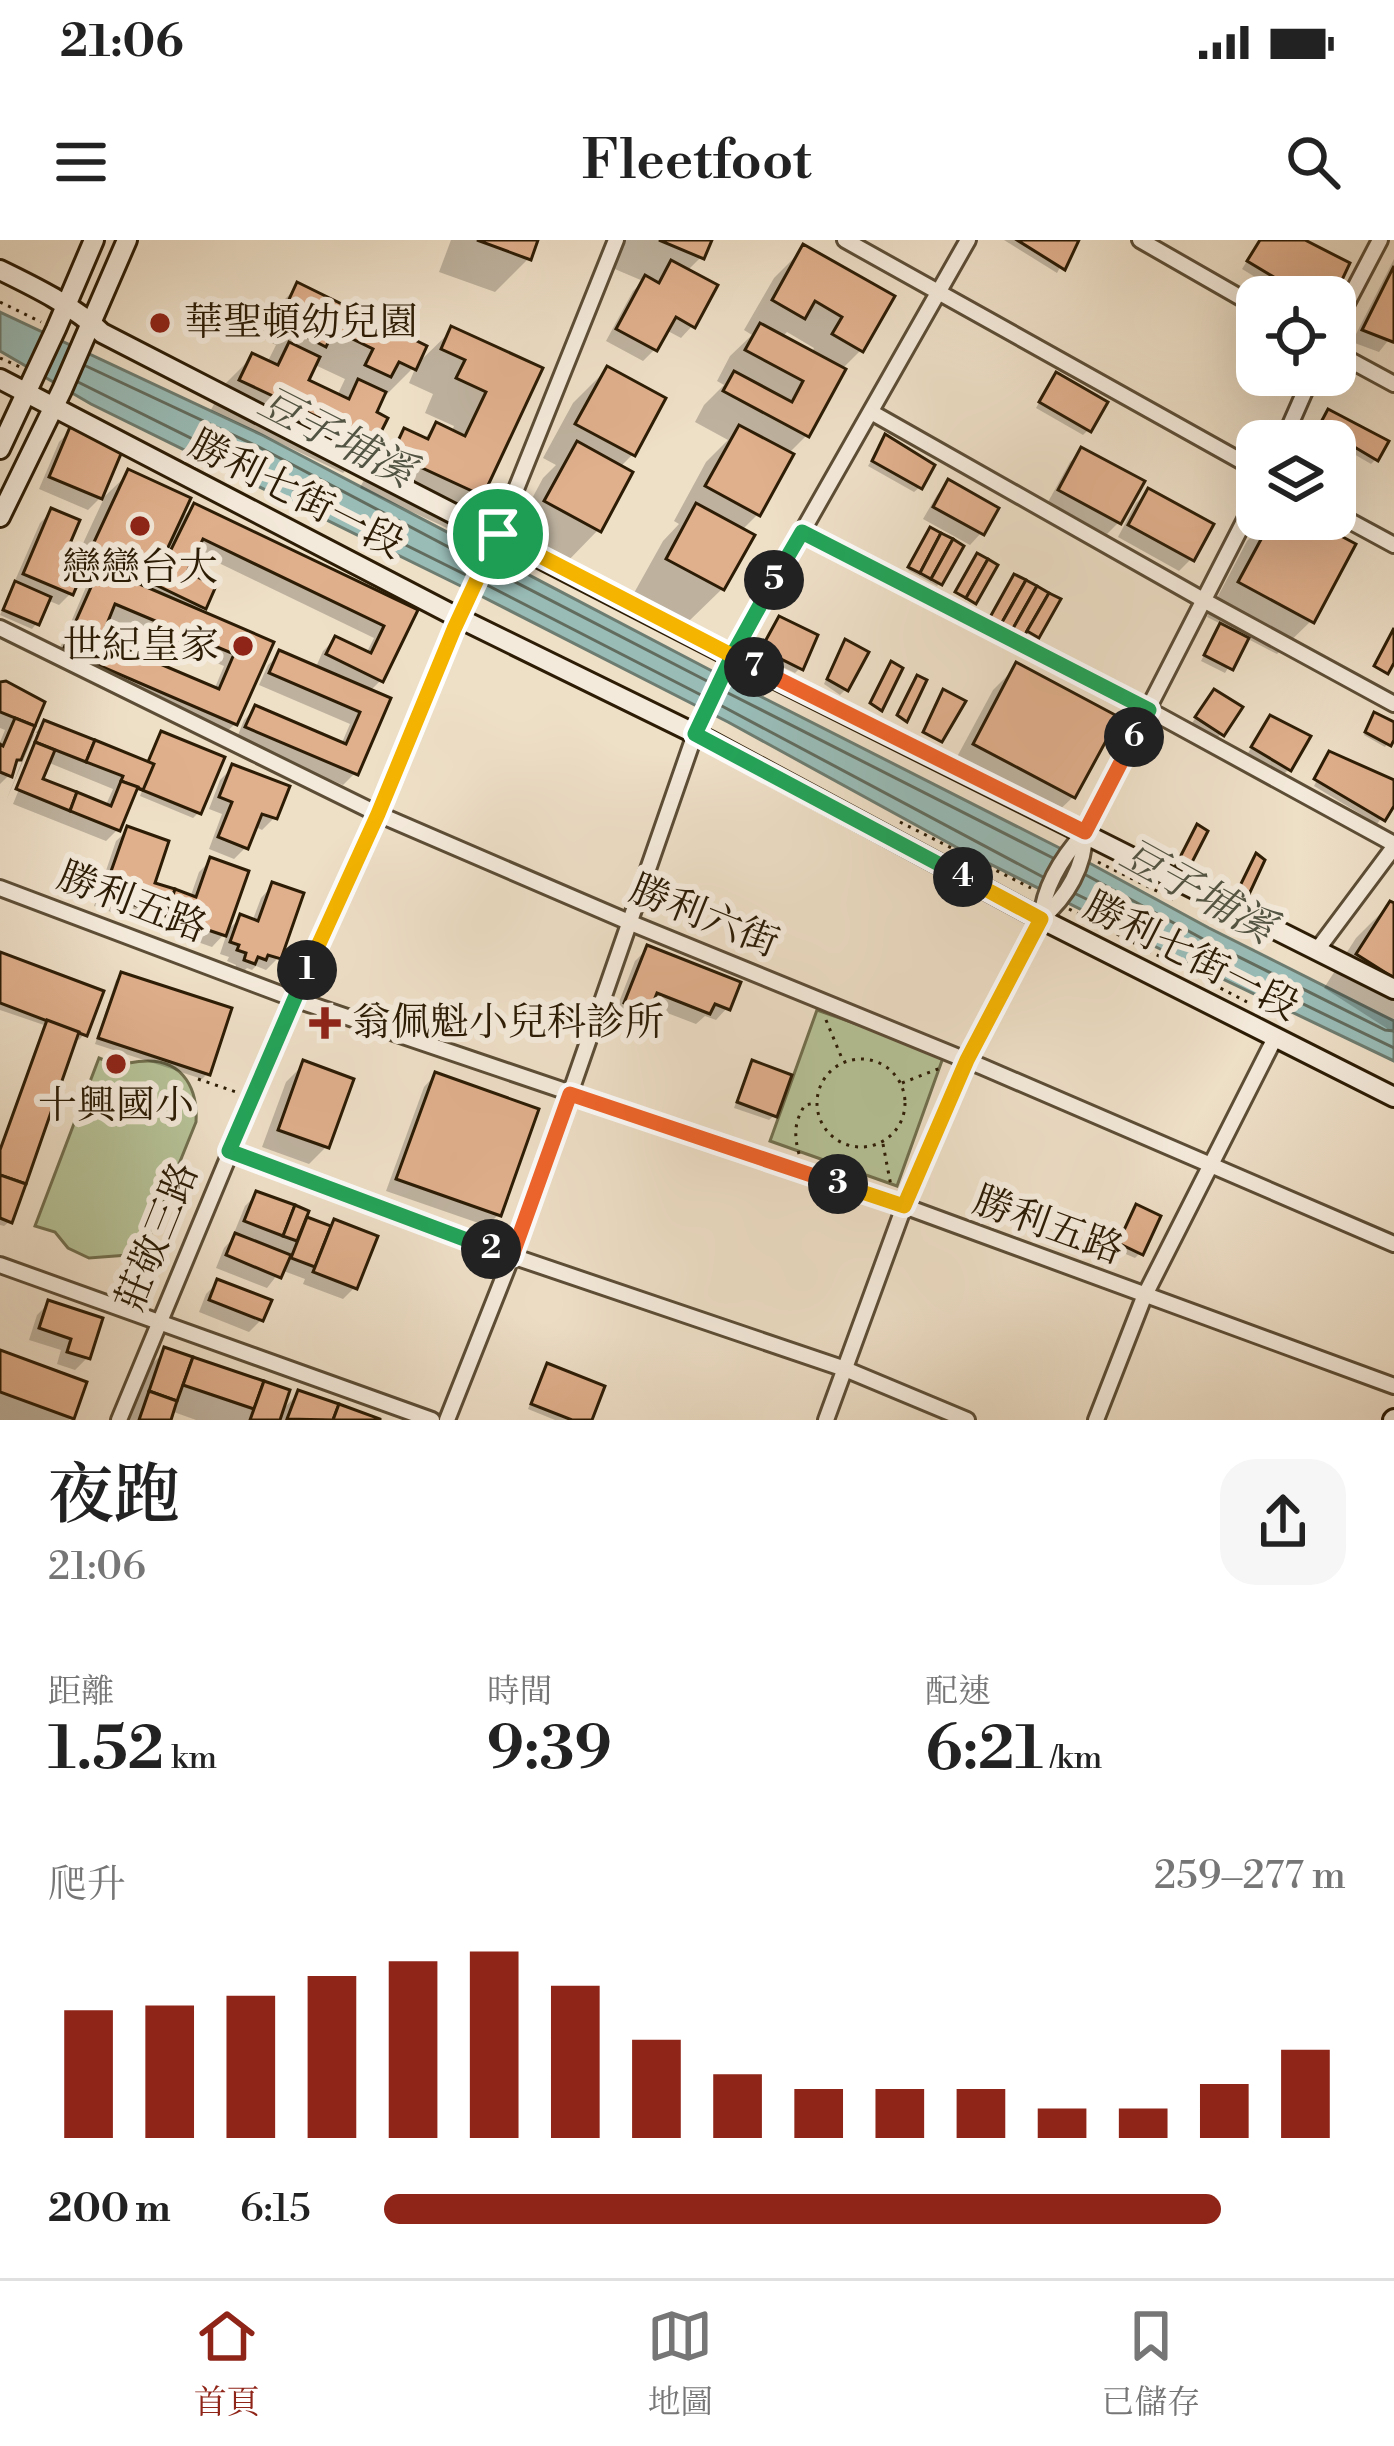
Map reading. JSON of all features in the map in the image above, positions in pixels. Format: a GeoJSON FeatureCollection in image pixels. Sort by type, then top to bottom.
{"type":"FeatureCollection","features":[{"type":"Feature","properties":{"kind":"street"},"geometry":{"type":"LineString","coordinates":[[0,449],[94,240]]}},
{"type":"Feature","properties":{"kind":"street"},"geometry":{"type":"LineString","coordinates":[[0,517],[127,240]]}},
{"type":"Feature","properties":{"kind":"street"},"geometry":{"type":"LineString","coordinates":[[498,534],[616,240]]}},
{"type":"Feature","properties":{"kind":"street"},"geometry":{"type":"LineString","coordinates":[[845,240],[1236,458]]}},
{"type":"Feature","properties":{"kind":"street"},"geometry":{"type":"LineString","coordinates":[[447,1420],[512,1256],[695,734],[732,656],[968,240]]}},
{"type":"Feature","properties":{"kind":"street"},"geometry":{"type":"LineString","coordinates":[[1140,240],[1236,296]]}},
{"type":"Feature","properties":{"kind":"street"},"geometry":{"type":"LineString","coordinates":[[1356,286],[1380,240]]}},
{"type":"Feature","properties":{"kind":"street"},"geometry":{"type":"LineString","coordinates":[[0,270],[38,289],[102,333],[1394,989]]}},
{"type":"Feature","properties":{"kind":"street"},"geometry":{"type":"LineString","coordinates":[[1356,364],[1394,385]]}},
{"type":"Feature","properties":{"kind":"street","name":"勝利七街一段"},"geometry":{"type":"LineString","coordinates":[[0,379],[29,379],[458,618],[695,734],[1041,919],[1394,1097]]}},
{"type":"Feature","properties":{"kind":"street"},"geometry":{"type":"LineString","coordinates":[[872,412],[1394,704]]}},
{"type":"Feature","properties":{"kind":"street"},"geometry":{"type":"LineString","coordinates":[[1356,524],[1394,545]]}},
{"type":"Feature","properties":{"kind":"street"},"geometry":{"type":"LineString","coordinates":[[802,532],[1149,710],[1394,845],[1317,950]]}},
{"type":"Feature","properties":{"kind":"street","name":"莊敬三路"},"geometry":{"type":"LineString","coordinates":[[118,1420],[294,999],[498,534]]}},
{"type":"Feature","properties":{"kind":"street"},"geometry":{"type":"LineString","coordinates":[[1041,919],[1064,906],[1085,832],[1236,538]]}},
{"type":"Feature","properties":{"kind":"street","name":"勝利六街"},"geometry":{"type":"LineString","coordinates":[[0,628],[378,814],[1394,1244]]}},
{"type":"Feature","properties":{"kind":"street"},"geometry":{"type":"LineString","coordinates":[[826,1420],[904,1206],[967,1060],[1041,919],[1043,895],[1078,851]]}},
{"type":"Feature","properties":{"kind":"street","name":"勝利五路"},"geometry":{"type":"LineString","coordinates":[[0,888],[294,999],[904,1206],[1394,1386]]}},
{"type":"Feature","properties":{"kind":"street"},"geometry":{"type":"LineString","coordinates":[[1096,1420],[1144,1297],[1276,1036]]}},
{"type":"Feature","properties":{"kind":"street"},"geometry":{"type":"LineString","coordinates":[[229,1151],[512,1256],[845,1369],[967,1420]]}},
{"type":"Feature","properties":{"kind":"street"},"geometry":{"type":"LineString","coordinates":[[0,1264],[432,1420]]}},
{"type":"Feature","properties":{"kind":"path"},"geometry":{"type":"LineString","coordinates":[[0,302],[52,328]]}},
{"type":"Feature","properties":{"kind":"path"},"geometry":{"type":"LineString","coordinates":[[0,358],[29,379]]}},
{"type":"Feature","properties":{"kind":"path"},"geometry":{"type":"LineString","coordinates":[[1064,906],[1252,1005]]}},
{"type":"Feature","properties":{"kind":"path"},"geometry":{"type":"LineString","coordinates":[[818,999],[843,1063]]}},
{"type":"Feature","properties":{"kind":"path"},"geometry":{"type":"LineString","coordinates":[[873,1060],[886,1066],[900,1083],[906,1105],[903,1120],[883,1142],[855,1148],[830,1135],[821,1123],[817,1102],[822,1082],[843,1063],[873,1060]]}},
{"type":"Feature","properties":{"kind":"path"},"geometry":{"type":"LineString","coordinates":[[900,1083],[950,1065]]}},
{"type":"Feature","properties":{"kind":"path"},"geometry":{"type":"LineString","coordinates":[[198,1079],[252,1098]]}},
{"type":"Feature","properties":{"kind":"path"},"geometry":{"type":"LineString","coordinates":[[800,1156],[796,1118],[805,1105],[817,1102]]}},
{"type":"Feature","properties":{"kind":"path"},"geometry":{"type":"LineString","coordinates":[[883,1142],[891,1186]]}},
{"type":"Feature","properties":{"kind":"green space"},"geometry":{"type":"Polygon","coordinates":[[[817,1010],[944,1055],[897,1186],[770,1141],[817,1010]]]}},
{"type":"Feature","properties":{"kind":"green space"},"geometry":{"type":"Polygon","coordinates":[[[99,1058],[120,1064],[148,1061],[171,1066],[191,1089],[196,1122],[147,1243],[128,1255],[89,1258],[68,1248],[55,1232],[35,1226],[99,1058]]]}},
{"type":"Feature","properties":{"kind":"water","name":"豆子埔溪"},"geometry":{"type":"Polygon","coordinates":[[[0,312],[262,435],[1394,1021],[1394,1061],[956,847],[728,722],[91,404],[0,351],[0,312]]]}},
{"type":"Feature","properties":{"kind":"building"},"geometry":{"type":"Polygon","coordinates":[[[477,240],[538,240],[531,260],[477,240]]]}},
{"type":"Feature","properties":{"kind":"building"},"geometry":{"type":"Polygon","coordinates":[[[659,240],[712,240],[704,259],[659,240]]]}},
{"type":"Feature","properties":{"kind":"building"},"geometry":{"type":"Polygon","coordinates":[[[1017,240],[1079,240],[1065,270],[1017,240]]]}},
{"type":"Feature","properties":{"kind":"building"},"geometry":{"type":"Polygon","coordinates":[[[1260,240],[1305,240],[1350,263],[1344,276],[1272,276],[1247,261],[1260,240]]]}},
{"type":"Feature","properties":{"kind":"building"},"geometry":{"type":"Polygon","coordinates":[[[803,244],[895,296],[863,352],[832,334],[842,317],[815,301],[805,319],[772,300],[803,244]]]}},
{"type":"Feature","properties":{"kind":"building"},"geometry":{"type":"Polygon","coordinates":[[[671,260],[718,285],[695,328],[676,317],[657,351],[616,329],[645,275],[659,283],[671,260]]]}},
{"type":"Feature","properties":{"kind":"building"},"geometry":{"type":"Polygon","coordinates":[[[1394,266],[1394,340],[1393,342],[1362,330],[1394,266]]]}},
{"type":"Feature","properties":{"kind":"building"},"geometry":{"type":"Polygon","coordinates":[[[297,282],[427,346],[416,370],[399,362],[391,377],[365,365],[373,349],[334,330],[326,347],[295,331],[304,315],[286,306],[297,282]]]}},
{"type":"Feature","properties":{"kind":"building"},"geometry":{"type":"Polygon","coordinates":[[[760,323],[846,369],[809,437],[723,391],[734,371],[792,402],[803,381],[745,350],[760,323]]]}},
{"type":"Feature","properties":{"kind":"building"},"geometry":{"type":"Polygon","coordinates":[[[451,326],[543,368],[483,496],[392,454],[404,428],[428,439],[436,422],[465,436],[486,392],[456,378],[465,360],[441,349],[451,326]]]}},
{"type":"Feature","properties":{"kind":"building"},"geometry":{"type":"Polygon","coordinates":[[[289,342],[320,357],[309,380],[349,399],[358,379],[386,392],[377,412],[388,418],[375,444],[239,380],[252,353],[278,365],[289,342]]]}},
{"type":"Feature","properties":{"kind":"building"},"geometry":{"type":"Polygon","coordinates":[[[607,366],[666,398],[635,456],[575,424],[607,366]]]}},
{"type":"Feature","properties":{"kind":"building"},"geometry":{"type":"Polygon","coordinates":[[[1056,372],[1108,402],[1091,432],[1039,402],[1056,372]]]}},
{"type":"Feature","properties":{"kind":"building"},"geometry":{"type":"Polygon","coordinates":[[[1328,409],[1349,420],[1322,420],[1328,409]]]}},
{"type":"Feature","properties":{"kind":"building"},"geometry":{"type":"Polygon","coordinates":[[[1356,424],[1389,441],[1378,461],[1356,448],[1356,424]]]}},
{"type":"Feature","properties":{"kind":"building"},"geometry":{"type":"Polygon","coordinates":[[[739,425],[794,454],[760,516],[705,486],[739,425]]]}},
{"type":"Feature","properties":{"kind":"building"},"geometry":{"type":"Polygon","coordinates":[[[70,427],[123,449],[102,499],[49,477],[70,427]]]}},
{"type":"Feature","properties":{"kind":"building"},"geometry":{"type":"Polygon","coordinates":[[[885,434],[935,465],[922,489],[872,461],[885,434]]]}},
{"type":"Feature","properties":{"kind":"building"},"geometry":{"type":"Polygon","coordinates":[[[577,441],[633,472],[601,532],[544,501],[577,441]]]}},
{"type":"Feature","properties":{"kind":"building"},"geometry":{"type":"Polygon","coordinates":[[[1081,447],[1145,481],[1121,524],[1058,490],[1081,447]]]}},
{"type":"Feature","properties":{"kind":"building","name":"戀戀台大"},"geometry":{"type":"Polygon","coordinates":[[[128,469],[191,498],[151,584],[88,555],[128,469]]]}},
{"type":"Feature","properties":{"kind":"building"},"geometry":{"type":"Polygon","coordinates":[[[948,479],[999,508],[984,535],[933,507],[948,479]]]}},
{"type":"Feature","properties":{"kind":"building"},"geometry":{"type":"Polygon","coordinates":[[[1148,488],[1214,524],[1194,561],[1128,525],[1148,488]]]}},
{"type":"Feature","properties":{"kind":"building"},"geometry":{"type":"Polygon","coordinates":[[[194,503],[418,610],[383,682],[326,654],[335,636],[371,653],[384,626],[203,539],[187,572],[216,586],[206,609],[154,584],[194,503]]]}},
{"type":"Feature","properties":{"kind":"building"},"geometry":{"type":"Polygon","coordinates":[[[696,503],[755,535],[724,590],[666,559],[696,503]]]}},
{"type":"Feature","properties":{"kind":"building"},"geometry":{"type":"Polygon","coordinates":[[[51,508],[80,520],[63,560],[84,569],[73,595],[23,574],[51,508]]]}},
{"type":"Feature","properties":{"kind":"building"},"geometry":{"type":"Polygon","coordinates":[[[930,527],[941,533],[920,573],[908,567],[930,527]]]}},
{"type":"Feature","properties":{"kind":"building"},"geometry":{"type":"Polygon","coordinates":[[[941,533],[953,539],[931,579],[920,573],[941,533]]]}},
{"type":"Feature","properties":{"kind":"building"},"geometry":{"type":"Polygon","coordinates":[[[953,539],[964,546],[942,585],[931,579],[953,539]]]}},
{"type":"Feature","properties":{"kind":"building"},"geometry":{"type":"Polygon","coordinates":[[[1261,540],[1348,540],[1356,544],[1314,623],[1238,582],[1261,540]]]}},
{"type":"Feature","properties":{"kind":"building"},"geometry":{"type":"Polygon","coordinates":[[[977,553],[988,559],[966,598],[955,592],[977,553]]]}},
{"type":"Feature","properties":{"kind":"building"},"geometry":{"type":"Polygon","coordinates":[[[988,559],[998,565],[976,604],[966,598],[988,559]]]}},
{"type":"Feature","properties":{"kind":"building","name":"世紀皇家"},"geometry":{"type":"Polygon","coordinates":[[[100,567],[274,642],[237,725],[63,650],[100,567]],[[115,604],[101,639],[219,689],[234,654],[115,604]]]}},
{"type":"Feature","properties":{"kind":"building"},"geometry":{"type":"Polygon","coordinates":[[[1014,574],[1026,580],[1000,626],[989,619],[1014,574]]]}},
{"type":"Feature","properties":{"kind":"building"},"geometry":{"type":"Polygon","coordinates":[[[1026,580],[1037,586],[1011,632],[1000,626],[1026,580]]]}},
{"type":"Feature","properties":{"kind":"building"},"geometry":{"type":"Polygon","coordinates":[[[15,581],[51,597],[39,625],[3,610],[15,581]]]}},
{"type":"Feature","properties":{"kind":"building"},"geometry":{"type":"Polygon","coordinates":[[[1037,586],[1049,593],[1023,638],[1011,632],[1037,586]]]}},
{"type":"Feature","properties":{"kind":"building"},"geometry":{"type":"Polygon","coordinates":[[[1049,593],[1061,599],[1039,638],[1027,631],[1049,593]]]}},
{"type":"Feature","properties":{"kind":"building"},"geometry":{"type":"Polygon","coordinates":[[[779,616],[818,635],[803,670],[761,649],[779,616]]]}},
{"type":"Feature","properties":{"kind":"building"},"geometry":{"type":"Polygon","coordinates":[[[1220,623],[1249,638],[1233,670],[1204,655],[1220,623]]]}},
{"type":"Feature","properties":{"kind":"building"},"geometry":{"type":"Polygon","coordinates":[[[1394,628],[1394,663],[1388,674],[1374,666],[1394,628]]]}},
{"type":"Feature","properties":{"kind":"building"},"geometry":{"type":"Polygon","coordinates":[[[845,639],[869,652],[848,691],[827,679],[845,639]]]}},
{"type":"Feature","properties":{"kind":"building"},"geometry":{"type":"Polygon","coordinates":[[[279,650],[391,698],[358,775],[245,727],[255,705],[346,744],[360,712],[269,673],[279,650]]]}},
{"type":"Feature","properties":{"kind":"building"},"geometry":{"type":"Polygon","coordinates":[[[891,661],[903,668],[882,711],[870,703],[891,661]]]}},
{"type":"Feature","properties":{"kind":"building"},"geometry":{"type":"Polygon","coordinates":[[[1016,662],[1119,717],[1075,798],[973,744],[1016,662]]]}},
{"type":"Feature","properties":{"kind":"building"},"geometry":{"type":"Polygon","coordinates":[[[917,675],[927,680],[907,722],[897,715],[917,675]]]}},
{"type":"Feature","properties":{"kind":"building"},"geometry":{"type":"Polygon","coordinates":[[[0,682],[45,702],[35,726],[0,712],[0,682]]]}},
{"type":"Feature","properties":{"kind":"building"},"geometry":{"type":"Polygon","coordinates":[[[943,689],[966,701],[942,742],[923,732],[943,689]]]}},
{"type":"Feature","properties":{"kind":"building"},"geometry":{"type":"Polygon","coordinates":[[[1214,689],[1243,707],[1224,736],[1195,717],[1214,689]]]}},
{"type":"Feature","properties":{"kind":"building"},"geometry":{"type":"Polygon","coordinates":[[[1374,712],[1394,722],[1391,746],[1365,732],[1374,712]]]}},
{"type":"Feature","properties":{"kind":"building"},"geometry":{"type":"Polygon","coordinates":[[[1270,715],[1311,736],[1291,771],[1251,747],[1270,715]]]}},
{"type":"Feature","properties":{"kind":"building"},"geometry":{"type":"Polygon","coordinates":[[[15,718],[35,726],[12,777],[0,772],[0,744],[3,746],[15,718]]]}},
{"type":"Feature","properties":{"kind":"building"},"geometry":{"type":"Polygon","coordinates":[[[44,720],[95,740],[86,762],[35,742],[44,720]]]}},
{"type":"Feature","properties":{"kind":"building"},"geometry":{"type":"Polygon","coordinates":[[[161,731],[225,757],[201,814],[137,788],[161,731]]]}},
{"type":"Feature","properties":{"kind":"building"},"geometry":{"type":"Polygon","coordinates":[[[95,740],[154,764],[143,790],[121,781],[123,776],[86,762],[95,740]]]}},
{"type":"Feature","properties":{"kind":"building"},"geometry":{"type":"Polygon","coordinates":[[[35,742],[55,750],[43,779],[77,792],[70,811],[16,789],[35,742]]]}},
{"type":"Feature","properties":{"kind":"building"},"geometry":{"type":"Polygon","coordinates":[[[1329,751],[1394,780],[1394,806],[1385,821],[1314,779],[1329,751]]]}},
{"type":"Feature","properties":{"kind":"building"},"geometry":{"type":"Polygon","coordinates":[[[232,764],[290,786],[277,819],[262,814],[248,849],[218,837],[232,802],[219,797],[232,764]]]}},
{"type":"Feature","properties":{"kind":"building"},"geometry":{"type":"Polygon","coordinates":[[[121,781],[138,787],[120,831],[70,811],[77,792],[111,806],[121,781]]]}},
{"type":"Feature","properties":{"kind":"building"},"geometry":{"type":"Polygon","coordinates":[[[1197,824],[1208,831],[1187,872],[1175,867],[1197,824]]]}},
{"type":"Feature","properties":{"kind":"building"},"geometry":{"type":"Polygon","coordinates":[[[127,826],[169,841],[155,883],[175,889],[166,916],[103,894],[127,826]]]}},
{"type":"Feature","properties":{"kind":"building"},"geometry":{"type":"Polygon","coordinates":[[[1256,853],[1265,860],[1245,903],[1235,896],[1256,853]]]}},
{"type":"Feature","properties":{"kind":"building"},"geometry":{"type":"Polygon","coordinates":[[[210,857],[249,871],[226,936],[166,916],[175,889],[196,897],[210,857]]]}},
{"type":"Feature","properties":{"kind":"building"},"geometry":{"type":"Polygon","coordinates":[[[272,882],[304,893],[281,959],[268,955],[266,960],[258,957],[255,964],[244,960],[246,953],[230,942],[240,914],[258,921],[272,882]]]}},
{"type":"Feature","properties":{"kind":"building"},"geometry":{"type":"Polygon","coordinates":[[[1390,901],[1394,903],[1394,978],[1356,954],[1390,901]]]}},
{"type":"Feature","properties":{"kind":"building"},"geometry":{"type":"Polygon","coordinates":[[[647,945],[741,982],[730,1010],[715,1004],[710,1014],[657,993],[649,1013],[624,1003],[647,945]]]}},
{"type":"Feature","properties":{"kind":"building"},"geometry":{"type":"Polygon","coordinates":[[[0,952],[104,991],[87,1036],[0,1003],[0,952]]]}},
{"type":"Feature","properties":{"kind":"building"},"geometry":{"type":"Polygon","coordinates":[[[121,972],[232,1008],[210,1075],[98,1038],[121,972]]]}},
{"type":"Feature","properties":{"kind":"building"},"geometry":{"type":"Polygon","coordinates":[[[47,1020],[79,1032],[26,1184],[0,1175],[0,1150],[47,1020]]]}},
{"type":"Feature","properties":{"kind":"building"},"geometry":{"type":"Polygon","coordinates":[[[303,1060],[354,1079],[329,1148],[278,1130],[303,1060]]]}},
{"type":"Feature","properties":{"kind":"building"},"geometry":{"type":"Polygon","coordinates":[[[752,1060],[792,1075],[777,1117],[737,1102],[752,1060]]]}},
{"type":"Feature","properties":{"kind":"building"},"geometry":{"type":"Polygon","coordinates":[[[435,1072],[539,1109],[501,1216],[396,1179],[435,1072]]]}},
{"type":"Feature","properties":{"kind":"building"},"geometry":{"type":"Polygon","coordinates":[[[0,1175],[26,1184],[12,1223],[0,1218],[0,1175]]]}},
{"type":"Feature","properties":{"kind":"building"},"geometry":{"type":"Polygon","coordinates":[[[256,1191],[295,1205],[283,1236],[244,1221],[256,1191]]]}},
{"type":"Feature","properties":{"kind":"building"},"geometry":{"type":"Polygon","coordinates":[[[1136,1204],[1161,1216],[1143,1255],[1118,1243],[1136,1204]]]}},
{"type":"Feature","properties":{"kind":"building"},"geometry":{"type":"Polygon","coordinates":[[[295,1205],[309,1211],[297,1241],[283,1236],[295,1205]]]}},
{"type":"Feature","properties":{"kind":"building"},"geometry":{"type":"Polygon","coordinates":[[[307,1217],[331,1226],[315,1267],[291,1258],[307,1217]]]}},
{"type":"Feature","properties":{"kind":"building"},"geometry":{"type":"Polygon","coordinates":[[[334,1219],[378,1236],[357,1289],[313,1272],[334,1219]]]}},
{"type":"Feature","properties":{"kind":"building"},"geometry":{"type":"Polygon","coordinates":[[[235,1233],[291,1255],[281,1278],[226,1255],[235,1233]]]}},
{"type":"Feature","properties":{"kind":"building"},"geometry":{"type":"Polygon","coordinates":[[[217,1279],[272,1300],[263,1321],[209,1300],[217,1279]]]}},
{"type":"Feature","properties":{"kind":"building"},"geometry":{"type":"Polygon","coordinates":[[[48,1300],[103,1318],[90,1359],[67,1352],[71,1339],[39,1328],[48,1300]]]}},
{"type":"Feature","properties":{"kind":"building"},"geometry":{"type":"Polygon","coordinates":[[[164,1347],[193,1357],[177,1401],[149,1391],[164,1347]]]}},
{"type":"Feature","properties":{"kind":"building"},"geometry":{"type":"Polygon","coordinates":[[[0,1350],[87,1382],[74,1419],[0,1392],[0,1350]]]}},
{"type":"Feature","properties":{"kind":"building"},"geometry":{"type":"Polygon","coordinates":[[[193,1357],[264,1381],[254,1409],[183,1385],[193,1357]]]}},
{"type":"Feature","properties":{"kind":"building"},"geometry":{"type":"Polygon","coordinates":[[[547,1363],[605,1386],[592,1420],[572,1420],[531,1404],[547,1363]]]}},
{"type":"Feature","properties":{"kind":"building"},"geometry":{"type":"Polygon","coordinates":[[[264,1381],[290,1390],[280,1420],[250,1420],[264,1381]]]}},
{"type":"Feature","properties":{"kind":"building"},"geometry":{"type":"Polygon","coordinates":[[[298,1390],[339,1404],[333,1420],[287,1419],[298,1390]]]}},
{"type":"Feature","properties":{"kind":"building"},"geometry":{"type":"Polygon","coordinates":[[[149,1391],[177,1401],[171,1420],[139,1420],[149,1391]]]}},
{"type":"Feature","properties":{"kind":"building"},"geometry":{"type":"Polygon","coordinates":[[[339,1404],[380,1419],[380,1420],[333,1420],[339,1404]]]}},
{"type":"Feature","properties":{"kind":"place","name":"華聖頓幼兒園"},"geometry":{"type":"Point","coordinates":[160,323]}},
{"type":"Feature","properties":{"kind":"place","name":"戀戀台大"},"geometry":{"type":"Point","coordinates":[140,526]}},
{"type":"Feature","properties":{"kind":"place","name":"世紀皇家"},"geometry":{"type":"Point","coordinates":[243,646]}},
{"type":"Feature","properties":{"kind":"place","name":"翁佩魁小兒科診所"},"geometry":{"type":"Point","coordinates":[325,1023]}},
{"type":"Feature","properties":{"kind":"place","name":"十興國小"},"geometry":{"type":"Point","coordinates":[116,1064]}},
{"type":"Feature","properties":{"kind":"route"},"geometry":{"type":"LineString","coordinates":[[498,534],[229,1151],[512,1256],[570,1094],[904,1206],[967,1060],[1041,919],[695,734],[732,656],[802,532],[1149,710],[1085,832],[746,664],[732,656],[498,534]]}}]}
